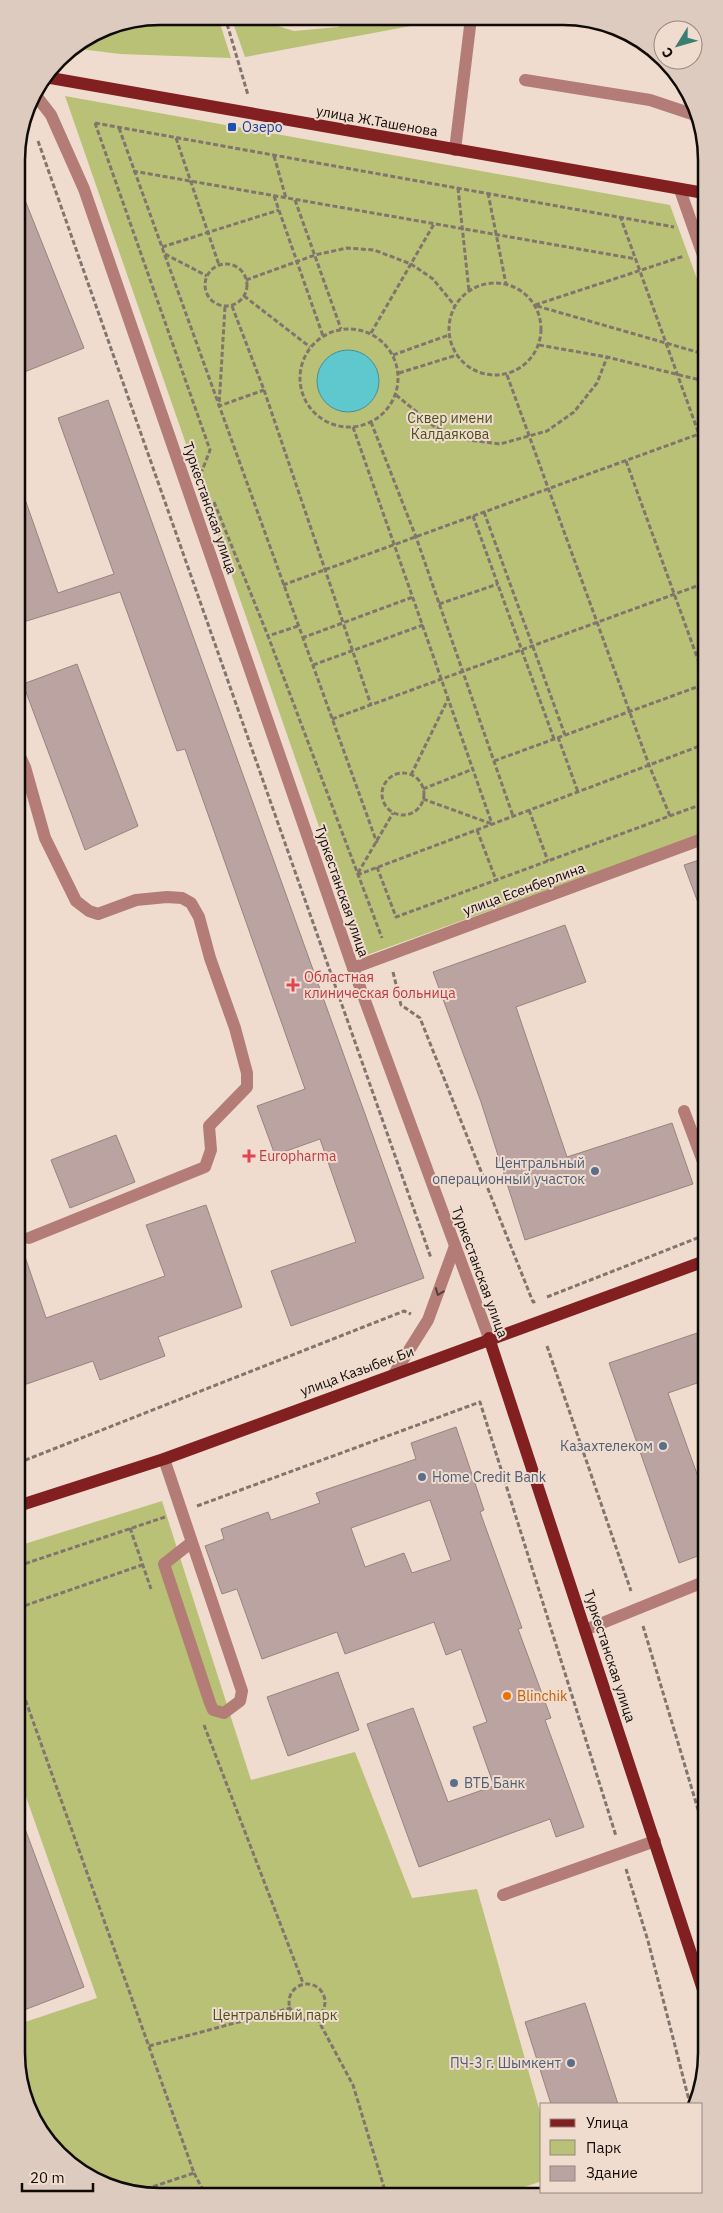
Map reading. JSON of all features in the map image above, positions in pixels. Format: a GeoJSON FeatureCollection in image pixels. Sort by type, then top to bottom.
{"type":"FeatureCollection","features":[{"type":"Feature","properties":{"kind":"main road","name":"улица Ж.Ташенова"},"geometry":{"type":"LineString","coordinates":[[53,78],[698,192]]}},
{"type":"Feature","properties":{"kind":"main road","name":"улица Казыбек Би"},"geometry":{"type":"LineString","coordinates":[[25,1504],[164,1459],[489,1338],[698,1264]]}},
{"type":"Feature","properties":{"kind":"main road","name":"Туркестанская улица"},"geometry":{"type":"LineString","coordinates":[[489,1338],[698,1969]]}},
{"type":"Feature","properties":{"kind":"street"},"geometry":{"type":"LineString","coordinates":[[455,150],[470,25]]}},
{"type":"Feature","properties":{"kind":"street"},"geometry":{"type":"LineString","coordinates":[[525,80],[650,100],[690,113]]}},
{"type":"Feature","properties":{"kind":"street","name":"Туркестанская улица"},"geometry":{"type":"LineString","coordinates":[[39,99],[51,115],[84,189],[353,968],[489,1338]]}},
{"type":"Feature","properties":{"kind":"street"},"geometry":{"type":"LineString","coordinates":[[680,190],[698,241]]}},
{"type":"Feature","properties":{"kind":"street"},"geometry":{"type":"LineString","coordinates":[[25,765],[45,838],[63,880],[76,901],[89,912],[98,914],[136,900],[167,896],[182,898],[191,903],[199,917],[210,958],[235,1028],[247,1073],[247,1087],[209,1126],[211,1150],[205,1167],[29,1238]]}},
{"type":"Feature","properties":{"kind":"street","name":"улица Есенберлина"},"geometry":{"type":"LineString","coordinates":[[353,968],[698,841]]}},
{"type":"Feature","properties":{"kind":"street"},"geometry":{"type":"LineString","coordinates":[[684,1111],[698,1148]]}},
{"type":"Feature","properties":{"kind":"street"},"geometry":{"type":"LineString","coordinates":[[394,1374],[428,1320],[455,1246]]}},
{"type":"Feature","properties":{"kind":"street"},"geometry":{"type":"LineString","coordinates":[[164,1459],[182,1512],[242,1691],[240,1701],[224,1713],[213,1710],[210,1703],[164,1564],[192,1542]]}},
{"type":"Feature","properties":{"kind":"street"},"geometry":{"type":"LineString","coordinates":[[585,1630],[698,1583]]}},
{"type":"Feature","properties":{"kind":"street"},"geometry":{"type":"LineString","coordinates":[[503,1895],[655,1841]]}},
{"type":"Feature","properties":{"kind":"path"},"geometry":{"type":"LineString","coordinates":[[227,25],[254,114]]}},
{"type":"Feature","properties":{"kind":"path"},"geometry":{"type":"LineString","coordinates":[[201,472],[210,450],[95,123],[674,226],[676,233]]}},
{"type":"Feature","properties":{"kind":"path"},"geometry":{"type":"LineString","coordinates":[[119,128],[377,843]]}},
{"type":"Feature","properties":{"kind":"path"},"geometry":{"type":"LineString","coordinates":[[176,138],[219,265]]}},
{"type":"Feature","properties":{"kind":"path"},"geometry":{"type":"LineString","coordinates":[[38,141],[434,1267]]}},
{"type":"Feature","properties":{"kind":"path"},"geometry":{"type":"LineString","coordinates":[[274,155],[286,198]]}},
{"type":"Feature","properties":{"kind":"path"},"geometry":{"type":"LineString","coordinates":[[133,171],[636,259]]}},
{"type":"Feature","properties":{"kind":"path"},"geometry":{"type":"LineString","coordinates":[[458,188],[469,291]]}},
{"type":"Feature","properties":{"kind":"path"},"geometry":{"type":"LineString","coordinates":[[488,193],[506,284]]}},
{"type":"Feature","properties":{"kind":"path"},"geometry":{"type":"LineString","coordinates":[[274,196],[323,336]]}},
{"type":"Feature","properties":{"kind":"path"},"geometry":{"type":"LineString","coordinates":[[295,200],[341,329]]}},
{"type":"Feature","properties":{"kind":"path"},"geometry":{"type":"LineString","coordinates":[[162,247],[279,210]]}},
{"type":"Feature","properties":{"kind":"path"},"geometry":{"type":"LineString","coordinates":[[620,216],[698,429]]}},
{"type":"Feature","properties":{"kind":"path"},"geometry":{"type":"LineString","coordinates":[[370,333],[434,224]]}},
{"type":"Feature","properties":{"kind":"path"},"geometry":{"type":"LineString","coordinates":[[246,280],[314,255],[347,248],[374,250],[411,264],[433,279],[455,306]]}},
{"type":"Feature","properties":{"kind":"path"},"geometry":{"type":"LineString","coordinates":[[535,306],[684,255],[682,248]]}},
{"type":"Feature","properties":{"kind":"path"},"geometry":{"type":"LineString","coordinates":[[164,254],[207,276]]}},
{"type":"Feature","properties":{"kind":"path"},"geometry":{"type":"LineString","coordinates":[[219,265],[234,266],[242,271],[246,280],[244,296],[232,306],[225,307],[214,304],[207,296],[204,288],[207,276],[219,265]]}},
{"type":"Feature","properties":{"kind":"path"},"geometry":{"type":"LineString","coordinates":[[488,284],[506,284],[524,293],[535,306],[541,320],[539,344],[523,367],[507,375],[480,374],[463,364],[449,335],[450,318],[455,306],[469,291],[488,284]]}},
{"type":"Feature","properties":{"kind":"path"},"geometry":{"type":"LineString","coordinates":[[244,296],[310,347]]}},
{"type":"Feature","properties":{"kind":"path"},"geometry":{"type":"LineString","coordinates":[[232,306],[264,390],[324,571],[371,704]]}},
{"type":"Feature","properties":{"kind":"path"},"geometry":{"type":"LineString","coordinates":[[535,306],[698,352]]}},
{"type":"Feature","properties":{"kind":"path"},"geometry":{"type":"LineString","coordinates":[[219,406],[225,307]]}},
{"type":"Feature","properties":{"kind":"path"},"geometry":{"type":"LineString","coordinates":[[356,328],[370,333],[384,342],[393,356],[399,373],[396,395],[385,412],[371,422],[353,427],[340,426],[323,420],[307,404],[300,384],[304,357],[310,347],[323,336],[341,329],[356,328]]}},
{"type":"Feature","properties":{"kind":"path"},"geometry":{"type":"LineString","coordinates":[[393,356],[449,335]]}},
{"type":"Feature","properties":{"kind":"path"},"geometry":{"type":"LineString","coordinates":[[539,344],[698,379]]}},
{"type":"Feature","properties":{"kind":"path"},"geometry":{"type":"LineString","coordinates":[[399,373],[457,355]]}},
{"type":"Feature","properties":{"kind":"path"},"geometry":{"type":"LineString","coordinates":[[396,395],[434,427],[469,440],[500,444],[531,437],[547,431],[574,412],[597,383],[607,358]]}},
{"type":"Feature","properties":{"kind":"path"},"geometry":{"type":"LineString","coordinates":[[507,375],[550,488],[649,765],[670,816]]}},
{"type":"Feature","properties":{"kind":"path"},"geometry":{"type":"LineString","coordinates":[[219,406],[264,390]]}},
{"type":"Feature","properties":{"kind":"path"},"geometry":{"type":"LineString","coordinates":[[371,422],[416,537],[513,816]]}},
{"type":"Feature","properties":{"kind":"path"},"geometry":{"type":"LineString","coordinates":[[353,427],[492,824]]}},
{"type":"Feature","properties":{"kind":"path"},"geometry":{"type":"LineString","coordinates":[[283,586],[698,435]]}},
{"type":"Feature","properties":{"kind":"path"},"geometry":{"type":"LineString","coordinates":[[626,461],[698,660]]}},
{"type":"Feature","properties":{"kind":"path"},"geometry":{"type":"LineString","coordinates":[[212,499],[268,636],[357,875],[389,955],[401,1005],[420,1018],[533,1302],[698,1238]]}},
{"type":"Feature","properties":{"kind":"path"},"geometry":{"type":"LineString","coordinates":[[484,512],[565,735]]}},
{"type":"Feature","properties":{"kind":"path"},"geometry":{"type":"LineString","coordinates":[[473,516],[522,650],[578,792]]}},
{"type":"Feature","properties":{"kind":"path"},"geometry":{"type":"LineString","coordinates":[[439,604],[498,584]]}},
{"type":"Feature","properties":{"kind":"path"},"geometry":{"type":"LineString","coordinates":[[332,718],[698,586]]}},
{"type":"Feature","properties":{"kind":"path"},"geometry":{"type":"LineString","coordinates":[[302,638],[413,597]]}},
{"type":"Feature","properties":{"kind":"path"},"geometry":{"type":"LineString","coordinates":[[313,665],[423,625]]}},
{"type":"Feature","properties":{"kind":"path"},"geometry":{"type":"LineString","coordinates":[[268,636],[298,626]]}},
{"type":"Feature","properties":{"kind":"path"},"geometry":{"type":"LineString","coordinates":[[494,761],[698,687]]}},
{"type":"Feature","properties":{"kind":"path"},"geometry":{"type":"LineString","coordinates":[[411,775],[448,699]]}},
{"type":"Feature","properties":{"kind":"path"},"geometry":{"type":"LineString","coordinates":[[357,875],[698,747]]}},
{"type":"Feature","properties":{"kind":"path"},"geometry":{"type":"LineString","coordinates":[[423,788],[473,769]]}},
{"type":"Feature","properties":{"kind":"path"},"geometry":{"type":"LineString","coordinates":[[402,773],[411,775],[418,780],[423,788],[424,799],[419,808],[413,813],[403,816],[393,813],[382,801],[383,787],[394,775],[402,773]]}},
{"type":"Feature","properties":{"kind":"path"},"geometry":{"type":"LineString","coordinates":[[424,799],[492,824]]}},
{"type":"Feature","properties":{"kind":"path"},"geometry":{"type":"LineString","coordinates":[[377,867],[396,917],[698,806]]}},
{"type":"Feature","properties":{"kind":"path"},"geometry":{"type":"LineString","coordinates":[[529,810],[548,861]]}},
{"type":"Feature","properties":{"kind":"path"},"geometry":{"type":"LineString","coordinates":[[357,875],[393,813]]}},
{"type":"Feature","properties":{"kind":"path"},"geometry":{"type":"LineString","coordinates":[[476,830],[496,880]]}},
{"type":"Feature","properties":{"kind":"path"},"geometry":{"type":"LineString","coordinates":[[25,1460],[404,1311],[413,1314],[417,1308]]}},
{"type":"Feature","properties":{"kind":"path"},"geometry":{"type":"LineString","coordinates":[[547,1346],[557,1376]]}},
{"type":"Feature","properties":{"kind":"path"},"geometry":{"type":"LineString","coordinates":[[25,1564],[182,1512],[480,1402],[648,1941],[689,2101]]}},
{"type":"Feature","properties":{"kind":"path"},"geometry":{"type":"LineString","coordinates":[[130,1528],[152,1593]]}},
{"type":"Feature","properties":{"kind":"path"},"geometry":{"type":"LineString","coordinates":[[25,1606],[142,1565]]}},
{"type":"Feature","properties":{"kind":"path"},"geometry":{"type":"LineString","coordinates":[[25,1699],[194,2173],[202,2188]]}},
{"type":"Feature","properties":{"kind":"path"},"geometry":{"type":"LineString","coordinates":[[203,1723],[303,1983]]}},
{"type":"Feature","properties":{"kind":"path"},"geometry":{"type":"LineString","coordinates":[[303,1983],[316,1985],[324,1994],[325,2007],[317,2018],[305,2020],[293,2015],[288,2002],[292,1990],[303,1983]]}},
{"type":"Feature","properties":{"kind":"path"},"geometry":{"type":"LineString","coordinates":[[149,2046],[291,2008]]}},
{"type":"Feature","properties":{"kind":"path"},"geometry":{"type":"LineString","coordinates":[[317,2018],[353,2085],[384,2188]]}},
{"type":"Feature","properties":{"kind":"path"},"geometry":{"type":"LineString","coordinates":[[151,2187],[194,2173]]}},
{"type":"Feature","properties":{"kind":"green space"},"geometry":{"type":"Polygon","coordinates":[[[151,25],[221,25],[231,58],[120,54],[83,49],[108,35],[133,28],[151,25]]]}},
{"type":"Feature","properties":{"kind":"green space"},"geometry":{"type":"Polygon","coordinates":[[[234,25],[275,25],[294,31],[338,27],[342,25],[416,25],[245,57],[234,25]]]}},
{"type":"Feature","properties":{"kind":"green space","name":"Сквер имени Калдаякова"},"geometry":{"type":"Polygon","coordinates":[[[65,96],[670,205],[698,282],[698,836],[364,956],[65,96]]]}},
{"type":"Feature","properties":{"kind":"green space","name":"Центральный парк"},"geometry":{"type":"Polygon","coordinates":[[[162,1501],[251,1780],[355,1752],[412,1898],[477,1889],[540,2112],[540,2182],[522,2188],[142,2187],[108,2178],[92,2170],[64,2149],[43,2121],[32,2097],[25,2062],[25,2022],[97,1998],[25,1794],[25,1544],[162,1501]]]}},
{"type":"Feature","properties":{"kind":"water"},"geometry":{"type":"Polygon","coordinates":[[[348,350],[360,352],[370,359],[377,369],[379,381],[377,393],[370,403],[360,410],[348,412],[336,410],[326,403],[319,393],[317,381],[319,369],[326,359],[336,352],[348,350]]]}},
{"type":"Feature","properties":{"kind":"building"},"geometry":{"type":"Polygon","coordinates":[[[25,200],[84,348],[25,372],[25,200]]]}},
{"type":"Feature","properties":{"kind":"building","name":"Областная клиническая больница"},"geometry":{"type":"Polygon","coordinates":[[[108,400],[424,1278],[291,1326],[271,1271],[356,1242],[320,1139],[275,1155],[257,1106],[305,1089],[185,749],[177,751],[120,592],[25,622],[25,499],[58,593],[114,574],[58,418],[108,400]]]}},
{"type":"Feature","properties":{"kind":"building"},"geometry":{"type":"Polygon","coordinates":[[[77,664],[138,826],[85,850],[25,689],[25,683],[77,664]]]}},
{"type":"Feature","properties":{"kind":"building"},"geometry":{"type":"Polygon","coordinates":[[[698,860],[698,903],[684,865],[698,860]]]}},
{"type":"Feature","properties":{"kind":"building"},"geometry":{"type":"Polygon","coordinates":[[[565,925],[586,982],[516,1007],[567,1157],[672,1123],[693,1184],[525,1240],[481,1102],[433,972],[565,925]]]}},
{"type":"Feature","properties":{"kind":"building"},"geometry":{"type":"Polygon","coordinates":[[[116,1135],[135,1182],[70,1208],[51,1160],[116,1135]]]}},
{"type":"Feature","properties":{"kind":"building"},"geometry":{"type":"Polygon","coordinates":[[[206,1205],[242,1307],[158,1337],[165,1356],[100,1380],[93,1361],[25,1385],[25,1257],[46,1318],[165,1276],[146,1225],[206,1205]]]}},
{"type":"Feature","properties":{"kind":"building","name":"Казахтелеком"},"geometry":{"type":"Polygon","coordinates":[[[698,1333],[698,1383],[668,1393],[698,1477],[698,1556],[679,1563],[609,1363],[698,1333]]]}},
{"type":"Feature","properties":{"kind":"building"},"geometry":{"type":"Polygon","coordinates":[[[456,1427],[484,1510],[480,1512],[522,1628],[518,1629],[551,1718],[545,1720],[584,1827],[556,1837],[550,1819],[419,1867],[367,1724],[413,1708],[448,1802],[494,1786],[473,1727],[487,1722],[461,1649],[446,1655],[434,1622],[345,1654],[337,1632],[262,1659],[237,1589],[222,1594],[205,1546],[224,1539],[221,1529],[268,1512],[271,1520],[320,1503],[316,1493],[416,1459],[411,1443],[456,1427]],[[430,1500],[351,1528],[365,1567],[404,1553],[412,1573],[451,1560],[430,1500]]]}},
{"type":"Feature","properties":{"kind":"building"},"geometry":{"type":"Polygon","coordinates":[[[338,1672],[359,1730],[288,1756],[267,1697],[338,1672]]]}},
{"type":"Feature","properties":{"kind":"building"},"geometry":{"type":"Polygon","coordinates":[[[25,1829],[84,1987],[25,2010],[25,1829]]]}},
{"type":"Feature","properties":{"kind":"building","name":"ПЧ-3 г. Шымкент"},"geometry":{"type":"Polygon","coordinates":[[[585,2003],[618,2103],[551,2103],[525,2022],[585,2003]]]}},
{"type":"Feature","properties":{"kind":"place","name":"Озеро"},"geometry":{"type":"Point","coordinates":[232,127]}},
{"type":"Feature","properties":{"kind":"place","name":"Областная клиническая больница"},"geometry":{"type":"Point","coordinates":[293,985]}},
{"type":"Feature","properties":{"kind":"place","name":"Europharma"},"geometry":{"type":"Point","coordinates":[249,1156]}},
{"type":"Feature","properties":{"kind":"place","name":"Центральный операционный участок"},"geometry":{"type":"Point","coordinates":[595,1171]}},
{"type":"Feature","properties":{"kind":"place","name":"Казахтелеком"},"geometry":{"type":"Point","coordinates":[663,1446]}},
{"type":"Feature","properties":{"kind":"place","name":"Home Credit Bank"},"geometry":{"type":"Point","coordinates":[422,1477]}},
{"type":"Feature","properties":{"kind":"place","name":"Blinchik"},"geometry":{"type":"Point","coordinates":[507,1696]}},
{"type":"Feature","properties":{"kind":"place","name":"ВТБ Банк"},"geometry":{"type":"Point","coordinates":[454,1783]}},
{"type":"Feature","properties":{"kind":"place","name":"ПЧ-3 г. Шымкент"},"geometry":{"type":"Point","coordinates":[571,2063]}}]}
